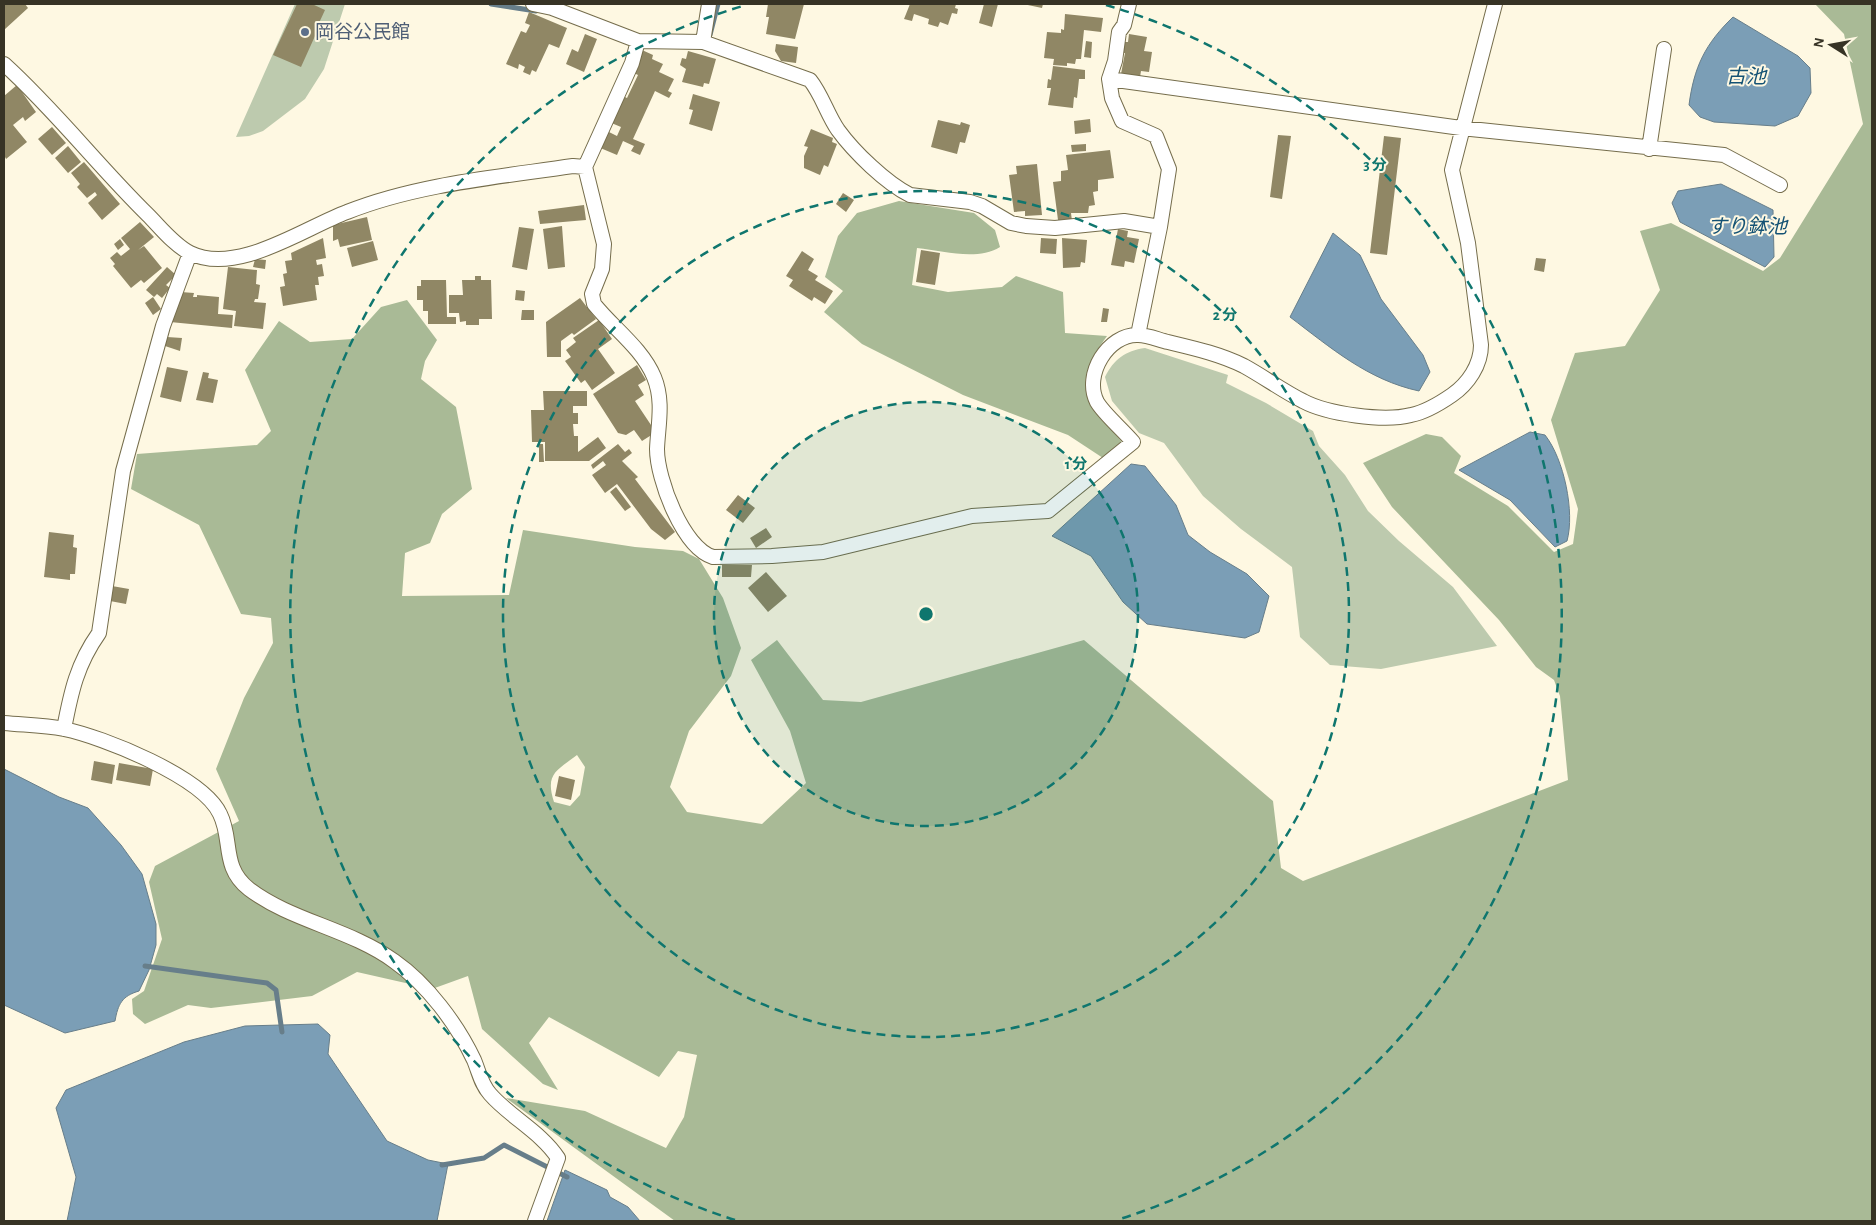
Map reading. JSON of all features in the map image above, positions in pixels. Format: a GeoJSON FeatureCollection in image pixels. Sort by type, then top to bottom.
{"type":"FeatureCollection","features":[{"type":"Feature","properties":{"kind":"street"},"geometry":{"type":"LineString","coordinates":[[533,4],[552,8],[638,41],[707,43],[810,80],[819,92],[838,130],[863,158],[902,191],[910,195],[970,202],[982,206],[1010,223],[1026,226],[1055,228],[1124,221],[1160,227]]}},
{"type":"Feature","properties":{"kind":"street"},"geometry":{"type":"LineString","coordinates":[[707,43],[709,4]]}},
{"type":"Feature","properties":{"kind":"street"},"geometry":{"type":"LineString","coordinates":[[1129,4],[1124,24],[1119,32],[1115,61],[1109,79],[1112,98],[1122,121],[1156,136],[1169,169],[1160,227],[1138,335]]}},
{"type":"Feature","properties":{"kind":"street"},"geometry":{"type":"LineString","coordinates":[[638,41],[632,63],[585,167],[604,244],[602,269],[592,294],[594,304],[640,354],[654,377],[659,396],[660,410],[657,451],[666,488],[679,521],[695,546],[704,554],[713,557],[772,556],[823,552],[972,516],[1048,512],[1133,442],[1097,402],[1093,380],[1098,362],[1109,347],[1126,338],[1138,335],[1202,350],[1243,366],[1304,402],[1329,410],[1392,418],[1411,416],[1437,406],[1456,392],[1470,377],[1481,356],[1468,243],[1452,170],[1461,128],[1495,4]]}},
{"type":"Feature","properties":{"kind":"street"},"geometry":{"type":"LineString","coordinates":[[1649,149],[1664,49]]}},
{"type":"Feature","properties":{"kind":"street"},"geometry":{"type":"LineString","coordinates":[[4,64],[22,80],[112,180],[190,253],[218,258],[238,257],[310,230],[345,212],[439,186],[573,166],[585,167]]}},
{"type":"Feature","properties":{"kind":"street"},"geometry":{"type":"LineString","coordinates":[[1109,79],[1461,128],[1649,149],[1724,155],[1780,185]]}},
{"type":"Feature","properties":{"kind":"street"},"geometry":{"type":"LineString","coordinates":[[64,729],[73,683],[86,650],[98,633],[123,471],[163,326],[190,253]]}},
{"type":"Feature","properties":{"kind":"street"},"geometry":{"type":"LineString","coordinates":[[4,723],[64,729],[101,739],[154,762],[181,778],[207,796],[220,813],[226,832],[228,856],[236,874],[248,888],[304,918],[361,940],[396,962],[428,992],[450,1020],[474,1060],[479,1078],[489,1093],[550,1146],[558,1158],[535,1221]]}},
{"type":"Feature","properties":{"kind":"green space"},"geometry":{"type":"Polygon","coordinates":[[[295,4],[345,4],[324,69],[305,99],[263,131],[249,136],[236,137],[295,4]]]}},
{"type":"Feature","properties":{"kind":"green space"},"geometry":{"type":"Polygon","coordinates":[[[1815,4],[1872,4],[1872,1221],[675,1221],[506,1098],[585,1111],[666,1148],[684,1117],[697,1055],[678,1051],[659,1077],[549,1017],[529,1043],[558,1090],[543,1084],[482,1029],[468,976],[432,989],[357,972],[312,996],[211,1008],[188,1005],[145,1024],[133,1014],[132,999],[144,991],[162,939],[149,882],[155,866],[239,821],[216,769],[244,698],[273,643],[271,618],[241,614],[199,525],[131,489],[137,454],[257,445],[271,431],[245,370],[279,321],[310,342],[352,339],[381,307],[407,300],[437,340],[425,361],[421,379],[456,407],[472,489],[442,514],[430,543],[405,553],[402,596],[509,595],[523,530],[635,547],[683,551],[699,559],[723,598],[741,648],[731,676],[689,731],[670,787],[687,812],[762,824],[806,783],[790,731],[751,660],[777,640],[823,700],[861,702],[1084,640],[1273,801],[1281,868],[1303,881],[1568,780],[1560,696],[1554,680],[1536,667],[1499,620],[1392,507],[1363,463],[1426,434],[1442,437],[1461,456],[1454,473],[1508,506],[1554,552],[1573,544],[1578,509],[1551,420],[1575,353],[1625,346],[1660,290],[1640,231],[1671,223],[1763,271],[1780,258],[1863,124],[1844,34],[1815,4]],[[577,755],[554,774],[551,785],[554,802],[570,806],[580,795],[585,767],[577,755]]]}},
{"type":"Feature","properties":{"kind":"green space"},"geometry":{"type":"Polygon","coordinates":[[[899,201],[974,213],[995,230],[1000,247],[991,251],[971,254],[917,248],[912,285],[948,292],[1002,287],[1016,276],[1063,292],[1065,333],[1107,336],[1088,368],[1087,392],[1091,403],[1099,415],[1122,442],[1103,458],[1068,435],[963,395],[862,344],[824,312],[843,291],[825,277],[838,236],[857,213],[899,201]]]}},
{"type":"Feature","properties":{"kind":"green space"},"geometry":{"type":"Polygon","coordinates":[[[1145,348],[1228,375],[1226,383],[1266,403],[1313,431],[1319,446],[1345,475],[1368,511],[1399,541],[1453,587],[1497,646],[1381,669],[1330,665],[1300,637],[1292,567],[1241,529],[1203,496],[1164,443],[1139,433],[1112,401],[1105,377],[1108,371],[1121,357],[1132,351],[1145,348]]]}},
{"type":"Feature","properties":{"kind":"water","name":"古池"},"geometry":{"type":"Polygon","coordinates":[[[1733,17],[1798,56],[1810,68],[1811,93],[1798,116],[1775,126],[1714,122],[1700,117],[1689,105],[1694,79],[1702,57],[1715,37],[1733,17]]]}},
{"type":"Feature","properties":{"kind":"water","name":"すり鉢池"},"geometry":{"type":"Polygon","coordinates":[[[1721,184],[1773,210],[1774,257],[1765,267],[1680,222],[1672,203],[1678,191],[1721,184]]]}},
{"type":"Feature","properties":{"kind":"water"},"geometry":{"type":"Polygon","coordinates":[[[1333,233],[1360,255],[1381,299],[1423,355],[1430,372],[1419,391],[1383,379],[1351,362],[1290,317],[1333,233]]]}},
{"type":"Feature","properties":{"kind":"water"},"geometry":{"type":"Polygon","coordinates":[[[1530,432],[1545,435],[1552,445],[1566,486],[1570,516],[1567,541],[1555,547],[1510,500],[1459,470],[1530,432]]]}},
{"type":"Feature","properties":{"kind":"water"},"geometry":{"type":"Polygon","coordinates":[[[1131,464],[1145,466],[1176,505],[1188,535],[1210,552],[1247,574],[1269,596],[1259,632],[1245,638],[1147,624],[1123,602],[1091,556],[1052,536],[1131,464]]]}},
{"type":"Feature","properties":{"kind":"water"},"geometry":{"type":"Polygon","coordinates":[[[4,769],[59,797],[88,808],[121,845],[142,874],[156,924],[156,945],[149,970],[139,991],[125,998],[118,1010],[115,1021],[65,1033],[4,1005],[4,769]]]}},
{"type":"Feature","properties":{"kind":"water"},"geometry":{"type":"Polygon","coordinates":[[[318,1024],[330,1035],[328,1054],[387,1141],[428,1160],[448,1164],[437,1221],[67,1221],[76,1177],[56,1108],[66,1090],[184,1042],[245,1026],[318,1024]]]}},
{"type":"Feature","properties":{"kind":"water"},"geometry":{"type":"Polygon","coordinates":[[[565,1170],[607,1190],[610,1197],[628,1207],[640,1221],[547,1221],[565,1170]]]}},
{"type":"Feature","properties":{"kind":"building"},"geometry":{"type":"Polygon","coordinates":[[[4,4],[25,4],[28,8],[4,30],[4,4]]]}},
{"type":"Feature","properties":{"kind":"building","name":"岡谷公民館"},"geometry":{"type":"Polygon","coordinates":[[[297,4],[312,4],[325,10],[319,23],[328,27],[322,40],[315,36],[301,67],[273,55],[297,4]]]}},
{"type":"Feature","properties":{"kind":"building"},"geometry":{"type":"Polygon","coordinates":[[[768,4],[804,4],[795,39],[766,34],[769,17],[766,17],[768,4]]]}},
{"type":"Feature","properties":{"kind":"building"},"geometry":{"type":"Polygon","coordinates":[[[910,4],[956,4],[955,8],[958,9],[957,14],[952,13],[948,25],[940,22],[938,27],[928,24],[929,19],[914,14],[912,21],[904,19],[910,4]]]}},
{"type":"Feature","properties":{"kind":"building"},"geometry":{"type":"Polygon","coordinates":[[[984,4],[998,4],[992,27],[979,23],[984,4]]]}},
{"type":"Feature","properties":{"kind":"building"},"geometry":{"type":"Polygon","coordinates":[[[1023,4],[1043,4],[1042,8],[1023,4]]]}},
{"type":"Feature","properties":{"kind":"building"},"geometry":{"type":"Polygon","coordinates":[[[529,12],[567,28],[559,48],[549,44],[536,72],[532,70],[530,75],[523,72],[525,67],[519,64],[518,69],[506,64],[521,31],[526,33],[530,25],[525,23],[529,12]]]}},
{"type":"Feature","properties":{"kind":"building"},"geometry":{"type":"Polygon","coordinates":[[[1065,14],[1103,18],[1101,32],[1084,30],[1081,59],[1076,59],[1075,64],[1067,63],[1067,66],[1053,65],[1054,59],[1044,58],[1047,32],[1061,33],[1061,29],[1064,30],[1065,14]]]}},
{"type":"Feature","properties":{"kind":"building"},"geometry":{"type":"Polygon","coordinates":[[[585,34],[597,39],[584,72],[566,64],[572,49],[578,52],[585,34]]]}},
{"type":"Feature","properties":{"kind":"building"},"geometry":{"type":"Polygon","coordinates":[[[1129,34],[1147,37],[1144,51],[1152,52],[1149,72],[1141,71],[1140,77],[1121,74],[1125,53],[1121,53],[1123,42],[1128,42],[1129,34]]]}},
{"type":"Feature","properties":{"kind":"building"},"geometry":{"type":"Polygon","coordinates":[[[1086,41],[1092,42],[1091,58],[1084,57],[1086,41]]]}},
{"type":"Feature","properties":{"kind":"building"},"geometry":{"type":"Polygon","coordinates":[[[776,44],[798,47],[796,63],[781,61],[775,51],[776,44]]]}},
{"type":"Feature","properties":{"kind":"building"},"geometry":{"type":"Polygon","coordinates":[[[642,50],[653,55],[652,59],[663,64],[659,72],[674,79],[668,91],[672,93],[669,98],[655,91],[633,139],[645,144],[640,155],[631,151],[634,146],[623,141],[617,155],[598,147],[605,130],[617,136],[621,127],[609,122],[621,95],[627,98],[638,75],[632,72],[642,50]]]}},
{"type":"Feature","properties":{"kind":"building"},"geometry":{"type":"Polygon","coordinates":[[[688,51],[716,59],[709,84],[704,83],[703,87],[682,82],[686,69],[680,65],[682,58],[686,59],[688,51]]]}},
{"type":"Feature","properties":{"kind":"building"},"geometry":{"type":"Polygon","coordinates":[[[1053,66],[1085,70],[1085,79],[1079,79],[1077,98],[1074,97],[1073,108],[1048,105],[1051,88],[1047,88],[1048,79],[1051,80],[1053,66]]]}},
{"type":"Feature","properties":{"kind":"building"},"geometry":{"type":"Polygon","coordinates":[[[17,85],[36,112],[25,121],[23,117],[13,125],[27,142],[6,159],[4,155],[4,96],[17,85]]]}},
{"type":"Feature","properties":{"kind":"building"},"geometry":{"type":"Polygon","coordinates":[[[693,94],[720,102],[712,131],[689,124],[693,110],[689,109],[693,94]]]}},
{"type":"Feature","properties":{"kind":"building"},"geometry":{"type":"Polygon","coordinates":[[[1090,119],[1091,132],[1075,134],[1074,121],[1090,119]]]}},
{"type":"Feature","properties":{"kind":"building"},"geometry":{"type":"Polygon","coordinates":[[[938,120],[960,125],[961,122],[970,125],[965,143],[960,142],[957,154],[931,147],[938,120]]]}},
{"type":"Feature","properties":{"kind":"building"},"geometry":{"type":"Polygon","coordinates":[[[52,127],[66,143],[52,155],[38,139],[52,127]]]}},
{"type":"Feature","properties":{"kind":"building"},"geometry":{"type":"Polygon","coordinates":[[[811,129],[833,138],[832,142],[837,144],[828,167],[824,165],[820,175],[804,168],[804,156],[808,147],[804,146],[811,129]]]}},
{"type":"Feature","properties":{"kind":"building"},"geometry":{"type":"Polygon","coordinates":[[[1278,135],[1291,136],[1282,199],[1270,197],[1278,135]]]}},
{"type":"Feature","properties":{"kind":"building"},"geometry":{"type":"Polygon","coordinates":[[[1384,136],[1401,138],[1387,255],[1370,253],[1384,136]]]}},
{"type":"Feature","properties":{"kind":"building"},"geometry":{"type":"Polygon","coordinates":[[[1086,144],[1086,151],[1072,152],[1071,145],[1086,144]]]}},
{"type":"Feature","properties":{"kind":"building"},"geometry":{"type":"Polygon","coordinates":[[[68,146],[81,162],[68,173],[55,158],[68,146]]]}},
{"type":"Feature","properties":{"kind":"building"},"geometry":{"type":"Polygon","coordinates":[[[1110,150],[1114,178],[1098,180],[1098,191],[1093,192],[1095,205],[1089,206],[1088,213],[1071,213],[1072,221],[1058,220],[1053,182],[1061,181],[1061,171],[1068,170],[1066,155],[1110,150]]]}},
{"type":"Feature","properties":{"kind":"building"},"geometry":{"type":"Polygon","coordinates":[[[84,162],[120,204],[102,220],[88,203],[97,195],[95,192],[87,198],[77,187],[80,184],[71,173],[84,162]]]}},
{"type":"Feature","properties":{"kind":"building"},"geometry":{"type":"Polygon","coordinates":[[[1037,164],[1042,215],[1025,216],[1025,211],[1014,212],[1009,175],[1017,174],[1016,166],[1037,164]]]}},
{"type":"Feature","properties":{"kind":"building"},"geometry":{"type":"Polygon","coordinates":[[[843,193],[854,200],[846,212],[836,204],[843,193]]]}},
{"type":"Feature","properties":{"kind":"building"},"geometry":{"type":"Polygon","coordinates":[[[584,205],[586,220],[540,224],[538,211],[584,205]]]}},
{"type":"Feature","properties":{"kind":"building"},"geometry":{"type":"Polygon","coordinates":[[[367,217],[372,240],[340,247],[338,239],[333,241],[333,225],[367,217]]]}},
{"type":"Feature","properties":{"kind":"building"},"geometry":{"type":"Polygon","coordinates":[[[140,222],[154,237],[138,250],[144,246],[162,268],[144,283],[141,280],[131,288],[113,266],[115,264],[110,258],[117,252],[121,256],[130,249],[121,238],[140,222]]]}},
{"type":"Feature","properties":{"kind":"building"},"geometry":{"type":"Polygon","coordinates":[[[562,226],[565,267],[548,269],[543,229],[562,226]]]}},
{"type":"Feature","properties":{"kind":"building"},"geometry":{"type":"Polygon","coordinates":[[[519,227],[534,229],[527,270],[512,267],[519,227]]]}},
{"type":"Feature","properties":{"kind":"building"},"geometry":{"type":"Polygon","coordinates":[[[1118,229],[1128,231],[1127,237],[1139,239],[1134,263],[1125,261],[1124,267],[1111,265],[1118,229]]]}},
{"type":"Feature","properties":{"kind":"building"},"geometry":{"type":"Polygon","coordinates":[[[323,238],[326,258],[316,260],[317,265],[322,264],[324,276],[318,277],[319,285],[315,285],[317,300],[283,306],[280,287],[285,286],[283,274],[287,273],[285,261],[292,260],[291,253],[323,238]]]}},
{"type":"Feature","properties":{"kind":"building"},"geometry":{"type":"Polygon","coordinates":[[[1041,238],[1057,239],[1056,254],[1040,253],[1041,238]]]}},
{"type":"Feature","properties":{"kind":"building"},"geometry":{"type":"Polygon","coordinates":[[[1062,238],[1087,240],[1085,263],[1081,262],[1080,267],[1063,268],[1062,238]]]}},
{"type":"Feature","properties":{"kind":"building"},"geometry":{"type":"Polygon","coordinates":[[[120,239],[124,245],[118,250],[114,244],[120,239]]]}},
{"type":"Feature","properties":{"kind":"building"},"geometry":{"type":"Polygon","coordinates":[[[373,241],[378,260],[352,267],[347,248],[373,241]]]}},
{"type":"Feature","properties":{"kind":"building"},"geometry":{"type":"Polygon","coordinates":[[[921,250],[940,253],[935,285],[916,282],[921,250]]]}},
{"type":"Feature","properties":{"kind":"building"},"geometry":{"type":"Polygon","coordinates":[[[802,251],[814,259],[808,270],[818,276],[815,280],[833,291],[825,304],[814,297],[812,301],[789,286],[793,280],[786,276],[802,251]]]}},
{"type":"Feature","properties":{"kind":"building"},"geometry":{"type":"Polygon","coordinates":[[[1536,258],[1546,259],[1544,272],[1534,270],[1536,258]]]}},
{"type":"Feature","properties":{"kind":"building"},"geometry":{"type":"Polygon","coordinates":[[[255,259],[266,260],[265,269],[253,267],[255,259]]]}},
{"type":"Feature","properties":{"kind":"building"},"geometry":{"type":"Polygon","coordinates":[[[167,267],[176,275],[166,285],[170,288],[162,298],[157,294],[154,297],[146,290],[167,267]]]}},
{"type":"Feature","properties":{"kind":"building"},"geometry":{"type":"Polygon","coordinates":[[[228,267],[257,270],[256,284],[260,285],[258,299],[255,299],[254,302],[266,303],[263,329],[234,326],[236,311],[223,309],[228,267]]]}},
{"type":"Feature","properties":{"kind":"building"},"geometry":{"type":"Polygon","coordinates":[[[475,276],[481,276],[481,280],[491,280],[492,319],[479,319],[479,325],[466,325],[466,321],[460,322],[459,313],[449,313],[449,295],[463,295],[462,280],[475,280],[475,276]]]}},
{"type":"Feature","properties":{"kind":"building"},"geometry":{"type":"Polygon","coordinates":[[[421,280],[446,280],[447,317],[456,317],[456,324],[428,324],[428,311],[423,311],[423,300],[417,300],[417,286],[421,286],[421,280]]]}},
{"type":"Feature","properties":{"kind":"building"},"geometry":{"type":"Polygon","coordinates":[[[516,290],[525,291],[524,301],[515,300],[516,290]]]}},
{"type":"Feature","properties":{"kind":"building"},"geometry":{"type":"Polygon","coordinates":[[[181,292],[194,293],[193,297],[197,297],[197,295],[219,297],[218,314],[233,315],[232,328],[170,322],[181,292]]]}},
{"type":"Feature","properties":{"kind":"building"},"geometry":{"type":"Polygon","coordinates":[[[153,297],[161,309],[153,315],[145,303],[153,297]]]}},
{"type":"Feature","properties":{"kind":"building"},"geometry":{"type":"Polygon","coordinates":[[[580,298],[596,319],[574,335],[572,333],[561,341],[561,357],[547,357],[546,322],[580,298]]]}},
{"type":"Feature","properties":{"kind":"building"},"geometry":{"type":"Polygon","coordinates":[[[1103,308],[1109,309],[1107,322],[1101,322],[1103,308]]]}},
{"type":"Feature","properties":{"kind":"building"},"geometry":{"type":"Polygon","coordinates":[[[522,310],[534,310],[534,320],[521,320],[522,310]]]}},
{"type":"Feature","properties":{"kind":"building"},"geometry":{"type":"Polygon","coordinates":[[[599,320],[612,339],[598,349],[615,373],[592,390],[585,380],[581,383],[565,361],[571,357],[566,350],[576,342],[573,338],[599,320]]]}},
{"type":"Feature","properties":{"kind":"building"},"geometry":{"type":"Polygon","coordinates":[[[167,337],[182,338],[180,351],[165,346],[167,337]]]}},
{"type":"Feature","properties":{"kind":"building"},"geometry":{"type":"Polygon","coordinates":[[[637,365],[646,380],[638,385],[644,395],[635,401],[653,428],[653,434],[642,441],[634,430],[626,435],[618,433],[593,394],[637,365]]]}},
{"type":"Feature","properties":{"kind":"building"},"geometry":{"type":"Polygon","coordinates":[[[167,367],[188,371],[181,402],[160,397],[167,367]]]}},
{"type":"Feature","properties":{"kind":"building"},"geometry":{"type":"Polygon","coordinates":[[[203,372],[209,373],[208,378],[218,380],[213,403],[196,400],[203,372]]]}},
{"type":"Feature","properties":{"kind":"building"},"geometry":{"type":"Polygon","coordinates":[[[543,391],[587,391],[587,406],[573,406],[573,413],[578,413],[578,424],[573,424],[574,436],[578,436],[578,452],[598,437],[606,448],[589,461],[545,461],[545,442],[532,442],[531,410],[544,410],[543,391]]]}},
{"type":"Feature","properties":{"kind":"building"},"geometry":{"type":"Polygon","coordinates":[[[539,444],[543,444],[544,462],[539,462],[539,444]]]}},
{"type":"Feature","properties":{"kind":"building"},"geometry":{"type":"Polygon","coordinates":[[[618,444],[625,452],[629,449],[632,453],[622,461],[638,477],[635,479],[675,532],[665,540],[651,529],[617,484],[605,493],[592,475],[606,465],[603,461],[593,469],[591,465],[618,444]]]}},
{"type":"Feature","properties":{"kind":"building"},"geometry":{"type":"Polygon","coordinates":[[[616,487],[631,507],[625,511],[610,492],[616,487]]]}},
{"type":"Feature","properties":{"kind":"building"},"geometry":{"type":"Polygon","coordinates":[[[738,495],[755,508],[743,523],[726,510],[738,495]]]}},
{"type":"Feature","properties":{"kind":"building"},"geometry":{"type":"Polygon","coordinates":[[[766,528],[772,537],[756,548],[750,538],[766,528]]]}},
{"type":"Feature","properties":{"kind":"building"},"geometry":{"type":"Polygon","coordinates":[[[49,532],[74,535],[73,547],[77,548],[75,574],[70,574],[70,580],[44,577],[49,532]]]}},
{"type":"Feature","properties":{"kind":"building"},"geometry":{"type":"Polygon","coordinates":[[[722,565],[752,565],[751,577],[722,577],[722,565]]]}},
{"type":"Feature","properties":{"kind":"building"},"geometry":{"type":"Polygon","coordinates":[[[766,572],[787,596],[768,612],[748,588],[766,572]]]}},
{"type":"Feature","properties":{"kind":"building"},"geometry":{"type":"Polygon","coordinates":[[[112,586],[129,589],[126,604],[110,601],[112,586]]]}},
{"type":"Feature","properties":{"kind":"building"},"geometry":{"type":"Polygon","coordinates":[[[94,761],[115,765],[112,784],[91,780],[94,761]]]}},
{"type":"Feature","properties":{"kind":"building"},"geometry":{"type":"Polygon","coordinates":[[[119,763],[153,769],[150,786],[116,780],[119,763]]]}},
{"type":"Feature","properties":{"kind":"building"},"geometry":{"type":"Polygon","coordinates":[[[559,776],[575,780],[571,800],[555,796],[559,776]]]}},
{"type":"Feature","properties":{"kind":"waterway"},"geometry":{"type":"LineString","coordinates":[[491,4],[536,11]]}},
{"type":"Feature","properties":{"kind":"waterway"},"geometry":{"type":"LineString","coordinates":[[710,35],[718,4]]}},
{"type":"Feature","properties":{"kind":"waterway"},"geometry":{"type":"LineString","coordinates":[[145,966],[267,983],[276,990],[282,1032]]}},
{"type":"Feature","properties":{"kind":"waterway"},"geometry":{"type":"LineString","coordinates":[[442,1165],[484,1158],[504,1145],[567,1177]]}},
{"type":"Feature","properties":{"kind":"place","name":"岡谷公民館"},"geometry":{"type":"Point","coordinates":[305,32]}}]}
